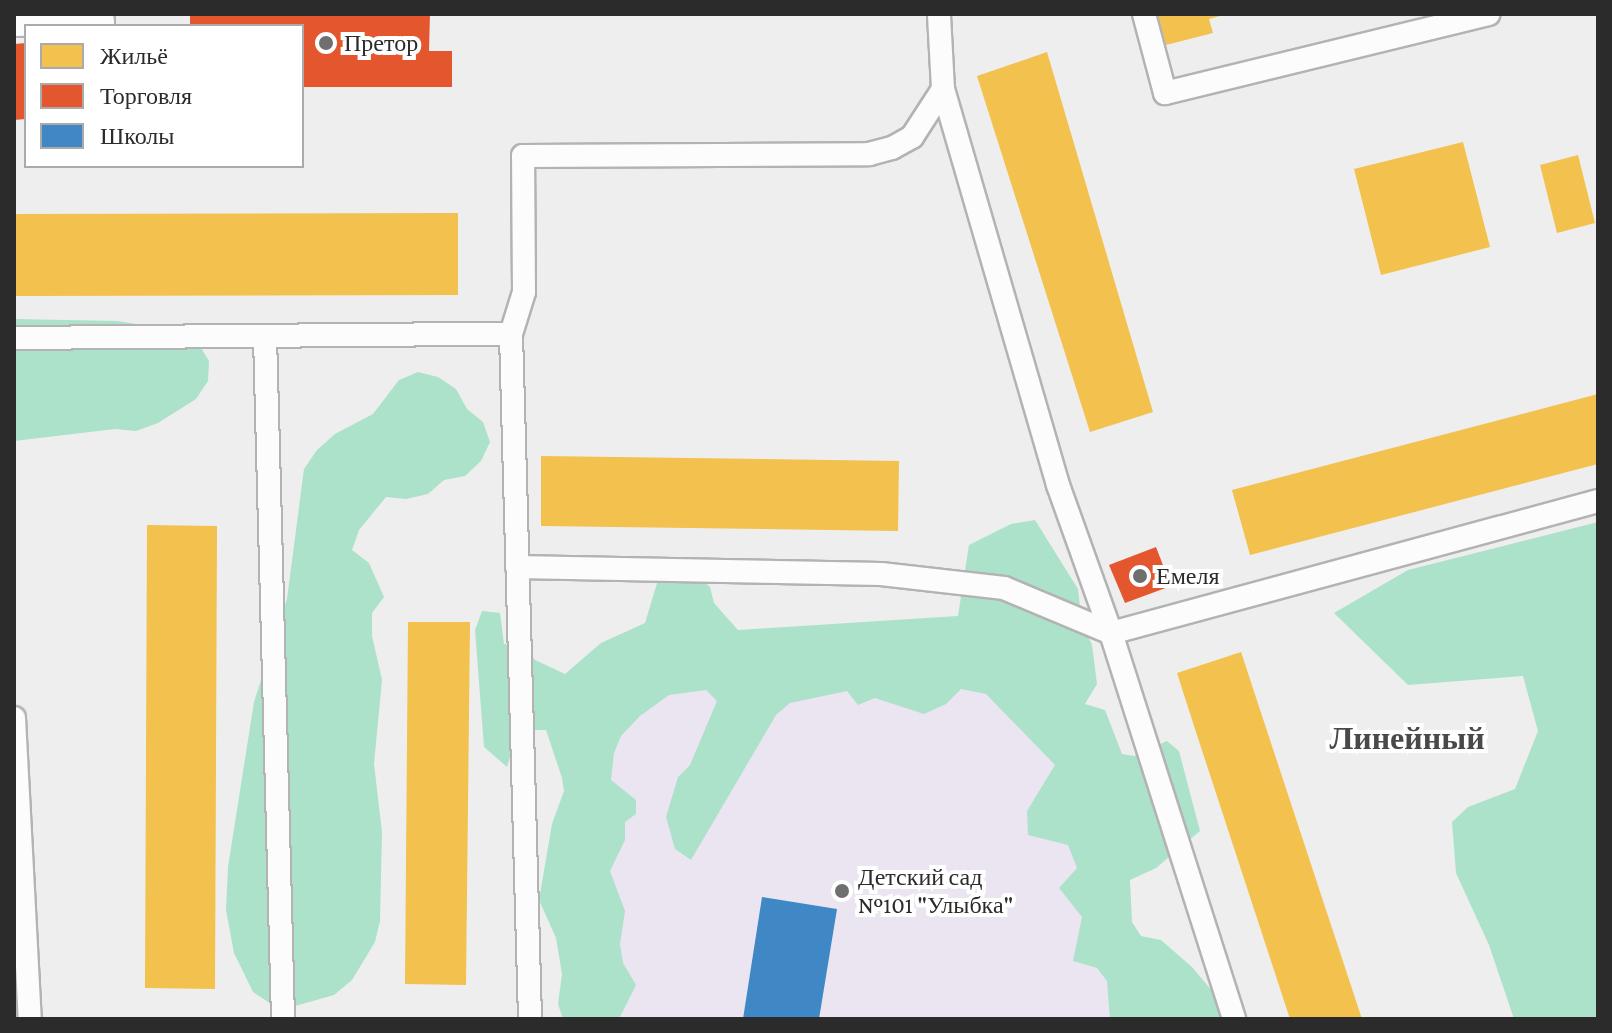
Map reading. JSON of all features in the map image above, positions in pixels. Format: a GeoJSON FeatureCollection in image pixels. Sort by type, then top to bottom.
{"type":"FeatureCollection","features":[{"type":"Feature","properties":{"kind":"lane"},"geometry":{"type":"LineString","coordinates":[[939,14],[943,89],[1058,485],[1111,633],[1234,1019]]}},
{"type":"Feature","properties":{"kind":"lane"},"geometry":{"type":"LineString","coordinates":[[1144,14],[1165,93],[1489,14]]}},
{"type":"Feature","properties":{"kind":"lane"},"geometry":{"type":"LineString","coordinates":[[36,24],[102,21]]}},
{"type":"Feature","properties":{"kind":"lane"},"geometry":{"type":"LineString","coordinates":[[530,1019],[511,334],[524,292],[523,156],[869,154],[892,148],[912,137],[943,89]]}},
{"type":"Feature","properties":{"kind":"lane"},"geometry":{"type":"LineString","coordinates":[[14,338],[511,334]]}},
{"type":"Feature","properties":{"kind":"lane"},"geometry":{"type":"LineString","coordinates":[[265,336],[283,1019]]}},
{"type":"Feature","properties":{"kind":"lane"},"geometry":{"type":"LineString","coordinates":[[517,567],[881,574],[1004,588],[1111,633],[1598,501]]}},
{"type":"Feature","properties":{"kind":"lane"},"geometry":{"type":"LineString","coordinates":[[14,718],[30,1019]]}},
{"type":"Feature","properties":{"kind":"shaded area","name":"Детский сад №101 \"Улыбка\""},"geometry":{"type":"Polygon","coordinates":[[[976,653],[1054,719],[1151,1019],[582,1019],[567,762],[630,661],[976,653]]]}},
{"type":"Feature","properties":{"kind":"green space"},"geometry":{"type":"Polygon","coordinates":[[[14,319],[117,321],[180,331],[198,343],[209,361],[208,381],[196,399],[158,423],[136,431],[115,429],[14,441],[14,319]]]}},
{"type":"Feature","properties":{"kind":"green space"},"geometry":{"type":"Polygon","coordinates":[[[418,372],[438,377],[456,389],[467,409],[483,422],[490,442],[481,461],[465,476],[444,480],[428,494],[406,499],[386,497],[359,530],[352,550],[369,563],[384,597],[372,613],[372,636],[382,680],[374,764],[382,832],[380,921],[375,942],[352,980],[334,995],[295,1006],[273,1005],[253,992],[234,953],[226,910],[228,867],[254,702],[287,599],[304,469],[317,450],[335,434],[373,414],[399,380],[418,372]]]}},
{"type":"Feature","properties":{"kind":"green space"},"geometry":{"type":"Polygon","coordinates":[[[1035,520],[1078,589],[1082,624],[1092,645],[1097,684],[1085,704],[1105,710],[1122,754],[1134,756],[1167,741],[1179,751],[1200,831],[1156,868],[1130,880],[1132,922],[1141,936],[1161,940],[1192,967],[1218,998],[1221,1019],[1110,1019],[1107,981],[1097,968],[1073,961],[1082,917],[1059,888],[1077,868],[1068,845],[1028,835],[1027,811],[1055,765],[986,694],[961,689],[946,704],[924,714],[875,698],[858,705],[847,691],[790,703],[776,715],[691,860],[675,849],[666,817],[678,777],[690,765],[717,701],[706,690],[669,695],[640,716],[621,736],[614,753],[611,780],[636,800],[636,814],[625,822],[625,840],[610,871],[625,911],[620,944],[623,963],[636,985],[619,1019],[563,1019],[558,1004],[562,974],[556,938],[539,900],[552,824],[564,791],[562,778],[546,730],[518,730],[507,767],[484,747],[475,630],[482,611],[500,613],[504,644],[526,647],[535,660],[565,674],[601,643],[645,623],[658,580],[697,576],[710,587],[714,603],[738,630],[958,616],[969,545],[1011,524],[1035,520]]]}},
{"type":"Feature","properties":{"kind":"green space"},"geometry":{"type":"Polygon","coordinates":[[[1598,522],[1598,1019],[1514,1019],[1489,945],[1456,873],[1452,822],[1468,807],[1515,789],[1538,731],[1523,676],[1408,685],[1334,613],[1408,570],[1598,522]]]}},
{"type":"Feature","properties":{"kind":"building: Жильё"},"geometry":{"type":"Polygon","coordinates":[[[1157,14],[1223,15],[1209,19],[1213,33],[1166,45],[1157,14]]]}},
{"type":"Feature","properties":{"kind":"building: Жильё"},"geometry":{"type":"Polygon","coordinates":[[[1047,52],[1153,412],[1090,432],[977,76],[1047,52]]]}},
{"type":"Feature","properties":{"kind":"building: Жильё"},"geometry":{"type":"Polygon","coordinates":[[[1463,142],[1490,247],[1381,275],[1354,169],[1463,142]]]}},
{"type":"Feature","properties":{"kind":"building: Жильё"},"geometry":{"type":"Polygon","coordinates":[[[1578,155],[1595,223],[1557,233],[1540,165],[1578,155]]]}},
{"type":"Feature","properties":{"kind":"building: Жильё"},"geometry":{"type":"Polygon","coordinates":[[[458,213],[458,295],[14,296],[14,214],[458,213]]]}},
{"type":"Feature","properties":{"kind":"building: Жильё"},"geometry":{"type":"Polygon","coordinates":[[[1598,394],[1598,464],[1250,555],[1232,490],[1598,394]]]}},
{"type":"Feature","properties":{"kind":"building: Жильё"},"geometry":{"type":"Polygon","coordinates":[[[541,456],[899,461],[898,531],[541,526],[541,456]]]}},
{"type":"Feature","properties":{"kind":"building: Жильё"},"geometry":{"type":"Polygon","coordinates":[[[147,525],[217,526],[215,989],[145,988],[147,525]]]}},
{"type":"Feature","properties":{"kind":"building: Жильё"},"geometry":{"type":"Polygon","coordinates":[[[408,622],[470,622],[466,985],[405,984],[408,622]]]}},
{"type":"Feature","properties":{"kind":"building: Жильё"},"geometry":{"type":"Polygon","coordinates":[[[1241,652],[1362,1019],[1290,1019],[1177,673],[1241,652]]]}},
{"type":"Feature","properties":{"kind":"building: Торговля"},"geometry":{"type":"Polygon","coordinates":[[[190,14],[430,14],[429,51],[452,51],[452,87],[304,87],[304,24],[190,24],[190,14]]]}},
{"type":"Feature","properties":{"kind":"building: Торговля"},"geometry":{"type":"Polygon","coordinates":[[[24,43],[24,119],[14,120],[14,44],[24,43]]]}},
{"type":"Feature","properties":{"kind":"building: Торговля","name":"Емеля"},"geometry":{"type":"Polygon","coordinates":[[[1156,547],[1171,586],[1125,603],[1109,565],[1156,547]]]}},
{"type":"Feature","properties":{"kind":"building: Школы"},"geometry":{"type":"Polygon","coordinates":[[[762,897],[837,909],[819,1019],[743,1019],[762,897]]]}},
{"type":"Feature","properties":{"kind":"place","name":"Претор"},"geometry":{"type":"Point","coordinates":[326,43]}},
{"type":"Feature","properties":{"kind":"place","name":"Емеля"},"geometry":{"type":"Point","coordinates":[1140,576]}},
{"type":"Feature","properties":{"kind":"place","name":"Детский сад №101 \"Улыбка\""},"geometry":{"type":"Point","coordinates":[842,891]}},
{"type":"Feature","properties":{"kind":"district","name":"Линейный"},"geometry":{"type":"Point","coordinates":[1407,738]}}]}
